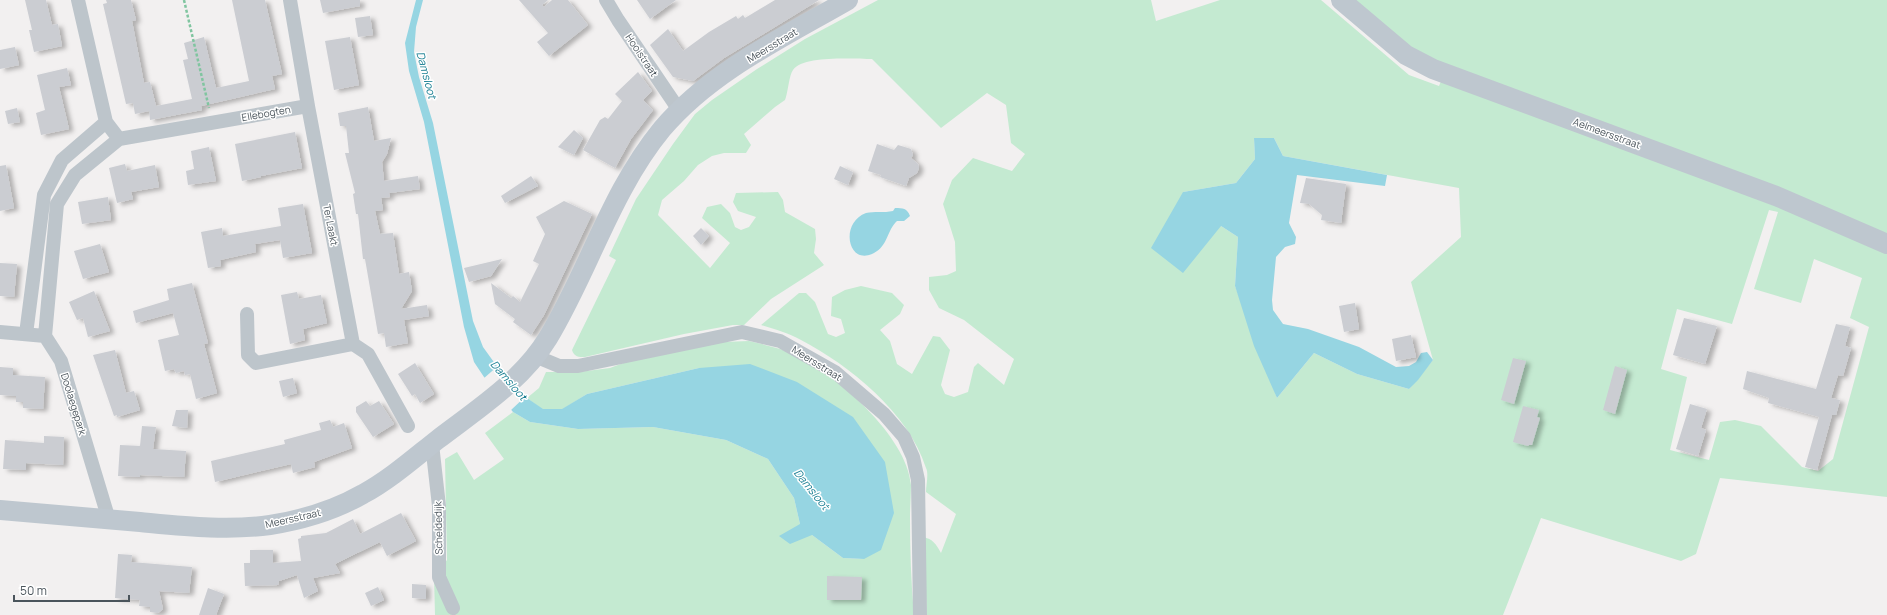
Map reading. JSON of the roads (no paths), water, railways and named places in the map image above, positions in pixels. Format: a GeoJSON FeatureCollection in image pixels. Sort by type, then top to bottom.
{"type":"FeatureCollection","features":[{"type":"Feature","properties":{"kind":"main road","name":"Meersstraat"},"geometry":{"type":"LineString","coordinates":[[0,510],[189,526],[234,527],[270,525],[301,518],[338,506],[364,494],[490,399],[517,375],[534,356],[560,316],[627,181],[646,150],[679,110],[740,64],[848,0]]}},
{"type":"Feature","properties":{"kind":"main road","name":"Aelmeersstraat"},"geometry":{"type":"LineString","coordinates":[[1342,0],[1406,55],[1433,69],[1776,196],[1887,244]]}},
{"type":"Feature","properties":{"kind":"street"},"geometry":{"type":"LineString","coordinates":[[78,0],[106,122],[119,139]]}},
{"type":"Feature","properties":{"kind":"street"},"geometry":{"type":"LineString","coordinates":[[290,0],[308,106]]}},
{"type":"Feature","properties":{"kind":"street","name":"Hooistraat"},"geometry":{"type":"LineString","coordinates":[[606,0],[679,110]]}},
{"type":"Feature","properties":{"kind":"street","name":"Ellebogten"},"geometry":{"type":"LineString","coordinates":[[45,336],[58,204],[75,175],[119,139],[308,106]]}},
{"type":"Feature","properties":{"kind":"street","name":"Ter Laakt"},"geometry":{"type":"LineString","coordinates":[[308,106],[353,344]]}},
{"type":"Feature","properties":{"kind":"street"},"geometry":{"type":"LineString","coordinates":[[26,334],[44,195],[62,160],[106,122]]}},
{"type":"Feature","properties":{"kind":"street"},"geometry":{"type":"LineString","coordinates":[[247,314],[248,356],[256,363],[353,344],[368,354],[408,426]]}},
{"type":"Feature","properties":{"kind":"street"},"geometry":{"type":"LineString","coordinates":[[0,332],[45,336]]}},
{"type":"Feature","properties":{"kind":"street","name":"Meersstraat"},"geometry":{"type":"LineString","coordinates":[[534,356],[559,366],[578,366],[742,332],[780,341],[836,372],[884,414],[904,437],[913,457],[918,480],[920,615]]}},
{"type":"Feature","properties":{"kind":"street","name":"Doolaegepark"},"geometry":{"type":"LineString","coordinates":[[45,336],[61,361],[109,520]]}},
{"type":"Feature","properties":{"kind":"street","name":"Scheldedijk"},"geometry":{"type":"LineString","coordinates":[[432,444],[438,506],[439,577],[453,608]]}},
{"type":"Feature","properties":{"kind":"water","name":"Damsloot"},"geometry":{"type":"Polygon","coordinates":[[[416,0],[423,0],[416,27],[414,52],[419,77],[433,123],[473,321],[483,347],[496,365],[527,398],[543,409],[562,409],[587,394],[699,368],[750,364],[797,382],[853,417],[885,462],[894,513],[881,550],[864,559],[843,558],[812,535],[790,544],[779,536],[800,524],[794,498],[768,459],[726,440],[653,427],[578,429],[530,422],[513,412],[484,377],[474,362],[464,327],[424,122],[409,71],[405,43],[416,0]]]}},
{"type":"Feature","properties":{"kind":"water"},"geometry":{"type":"Polygon","coordinates":[[[1254,138],[1274,138],[1283,156],[1387,175],[1385,186],[1297,175],[1289,223],[1296,237],[1295,244],[1285,247],[1276,257],[1272,300],[1273,310],[1283,324],[1308,329],[1359,347],[1396,367],[1409,366],[1416,362],[1421,353],[1427,352],[1433,360],[1409,389],[1357,374],[1314,353],[1277,398],[1254,346],[1235,286],[1238,237],[1221,226],[1183,273],[1151,248],[1183,192],[1236,183],[1255,159],[1254,138]]]}},
{"type":"Feature","properties":{"kind":"water"},"geometry":{"type":"Polygon","coordinates":[[[895,208],[908,211],[910,216],[904,221],[897,221],[879,250],[865,256],[858,254],[853,249],[850,242],[852,225],[858,218],[866,213],[893,211],[895,208]]]}}]}
